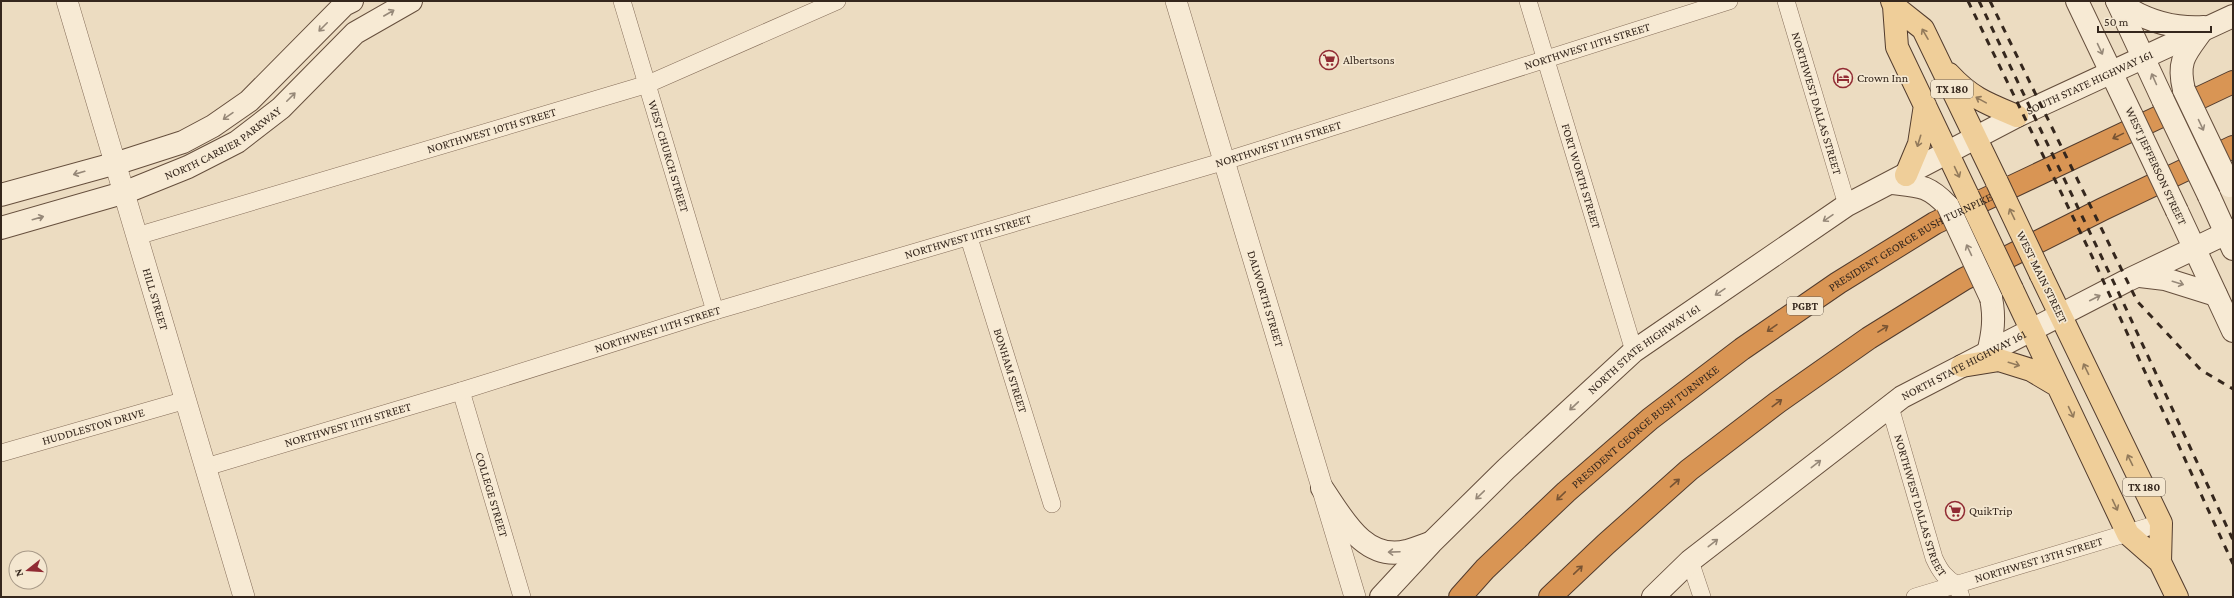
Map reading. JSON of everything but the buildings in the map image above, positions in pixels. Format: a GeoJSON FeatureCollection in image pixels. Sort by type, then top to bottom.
{"type":"FeatureCollection","features":[{"type":"Feature","properties":{"kind":"highway","name":"PRESIDENT GEORGE BUSH TURNPIKE"},"geometry":{"type":"LineString","coordinates":[[1460,597],[1485,569],[1566,492],[1650,419],[1742,349],[1838,283],[1935,223],[2233,82]]}},
{"type":"Feature","properties":{"kind":"highway"},"geometry":{"type":"LineString","coordinates":[[1550,597],[1606,544],[1689,470],[1778,402],[1869,338],[1964,279],[2103,209],[2233,147]]}},
{"type":"Feature","properties":{"kind":"main road","name":"NORTH CARRIER PARKWAY"},"geometry":{"type":"LineString","coordinates":[[1,228],[126,192],[188,167],[237,142],[281,108],[355,33],[411,1]]}},
{"type":"Feature","properties":{"kind":"main road","name":"WEST JEFFERSON STREET"},"geometry":{"type":"LineString","coordinates":[[2077,1],[2233,331]]}},
{"type":"Feature","properties":{"kind":"main road"},"geometry":{"type":"LineString","coordinates":[[2117,1],[2128,9],[2163,25],[2206,29]]}},
{"type":"Feature","properties":{"kind":"main road"},"geometry":{"type":"LineString","coordinates":[[2032,330],[2195,249],[2231,237],[2209,196],[2117,1]]}},
{"type":"Feature","properties":{"kind":"main road","name":"NORTH CARRIER PARKWAY"},"geometry":{"type":"LineString","coordinates":[[1,195],[117,163],[183,142],[213,126],[249,101],[346,2]]}},
{"type":"Feature","properties":{"kind":"main road","name":"WEST MAIN STREET"},"geometry":{"type":"LineString","coordinates":[[1893,4],[1923,29],[2161,523],[2160,562]]}},
{"type":"Feature","properties":{"kind":"main road","name":"WEST MAIN STREET"},"geometry":{"type":"LineString","coordinates":[[1893,4],[1898,47],[2128,534],[2160,562],[2177,597]]}},
{"type":"Feature","properties":{"kind":"main road","name":"SOUTH STATE HIGHWAY 161"},"geometry":{"type":"LineString","coordinates":[[1947,152],[2017,116],[2233,16]]}},
{"type":"Feature","properties":{"kind":"main road"},"geometry":{"type":"LineString","coordinates":[[2206,29],[2184,56],[2180,74],[2184,90],[2231,187]]}},
{"type":"Feature","properties":{"kind":"main road"},"geometry":{"type":"LineString","coordinates":[[1940,63],[1964,90],[1985,102],[2017,116]]}},
{"type":"Feature","properties":{"kind":"main road"},"geometry":{"type":"LineString","coordinates":[[1925,106],[1918,144],[1899,179],[1934,191],[1948,206],[1991,298],[1994,314],[1994,330],[1988,353]]}},
{"type":"Feature","properties":{"kind":"main road","name":"NORTH STATE HIGHWAY 161"},"geometry":{"type":"LineString","coordinates":[[1381,597],[1431,543],[1506,469],[1634,351],[1847,205],[1899,179],[1947,152]]}},
{"type":"Feature","properties":{"kind":"main road"},"geometry":{"type":"LineString","coordinates":[[2140,276],[2165,279],[2216,295]]}},
{"type":"Feature","properties":{"kind":"main road","name":"NORTH STATE HIGHWAY 161"},"geometry":{"type":"LineString","coordinates":[[1653,597],[1690,561],[1902,397],[2032,330]]}},
{"type":"Feature","properties":{"kind":"main road"},"geometry":{"type":"LineString","coordinates":[[1962,366],[1999,360],[2031,370],[2058,386]]}},
{"type":"Feature","properties":{"kind":"main road"},"geometry":{"type":"LineString","coordinates":[[1322,488],[1349,527],[1368,547],[1384,552],[1405,552],[1431,543]]}},
{"type":"Feature","properties":{"kind":"street","name":"HILL STREET"},"geometry":{"type":"LineString","coordinates":[[68,1],[126,192],[137,236],[244,597]]}},
{"type":"Feature","properties":{"kind":"street","name":"WEST CHURCH STREET"},"geometry":{"type":"LineString","coordinates":[[622,1],[715,311]]}},
{"type":"Feature","properties":{"kind":"street","name":"NORTHWEST 10TH STREET"},"geometry":{"type":"LineString","coordinates":[[137,236],[648,84],[837,1]]}},
{"type":"Feature","properties":{"kind":"street","name":"DALWORTH STREET"},"geometry":{"type":"LineString","coordinates":[[1176,1],[1354,597]]}},
{"type":"Feature","properties":{"kind":"street","name":"FORT WORTH STREET"},"geometry":{"type":"LineString","coordinates":[[1528,1],[1634,351]]}},
{"type":"Feature","properties":{"kind":"street","name":"NORTHWEST 11TH STREET"},"geometry":{"type":"LineString","coordinates":[[206,467],[461,391],[715,311],[969,238],[1225,161],[1729,1]]}},
{"type":"Feature","properties":{"kind":"street","name":"NORTHWEST DALLAS STREET"},"geometry":{"type":"LineString","coordinates":[[1786,1],[1847,205]]}},
{"type":"Feature","properties":{"kind":"street","name":"BONHAM STREET"},"geometry":{"type":"LineString","coordinates":[[969,238],[1052,504]]}},
{"type":"Feature","properties":{"kind":"street","name":"COLLEGE STREET"},"geometry":{"type":"LineString","coordinates":[[461,391],[522,597]]}},
{"type":"Feature","properties":{"kind":"street","name":"HUDDLESTON DRIVE"},"geometry":{"type":"LineString","coordinates":[[1,453],[186,400]]}},
{"type":"Feature","properties":{"kind":"street","name":"NORTHWEST DALLAS STREET"},"geometry":{"type":"LineString","coordinates":[[1890,406],[1934,558],[1939,569],[1959,591]]}},
{"type":"Feature","properties":{"kind":"street","name":"NORTHWEST 13TH STREET"},"geometry":{"type":"LineString","coordinates":[[1915,597],[1959,591],[2161,523]]}},
{"type":"Feature","properties":{"kind":"street"},"geometry":{"type":"LineString","coordinates":[[1690,561],[1702,597]]}},
{"type":"Feature","properties":{"kind":"railway"},"geometry":{"type":"LineString","coordinates":[[1968,1],[2090,252],[2233,564]]}},
{"type":"Feature","properties":{"kind":"railway"},"geometry":{"type":"LineString","coordinates":[[1979,1],[2116,287],[2233,540]]}},
{"type":"Feature","properties":{"kind":"railway"},"geometry":{"type":"LineString","coordinates":[[1990,1],[2137,301],[2201,370],[2233,389]]}},
{"type":"Feature","properties":{"kind":"place","name":"Albertsons"},"geometry":{"type":"Point","coordinates":[1329,60]}},
{"type":"Feature","properties":{"kind":"place","name":"Crown Inn"},"geometry":{"type":"Point","coordinates":[1843,78]}},
{"type":"Feature","properties":{"kind":"place","name":"QuikTrip"},"geometry":{"type":"Point","coordinates":[1955,511]}}]}
